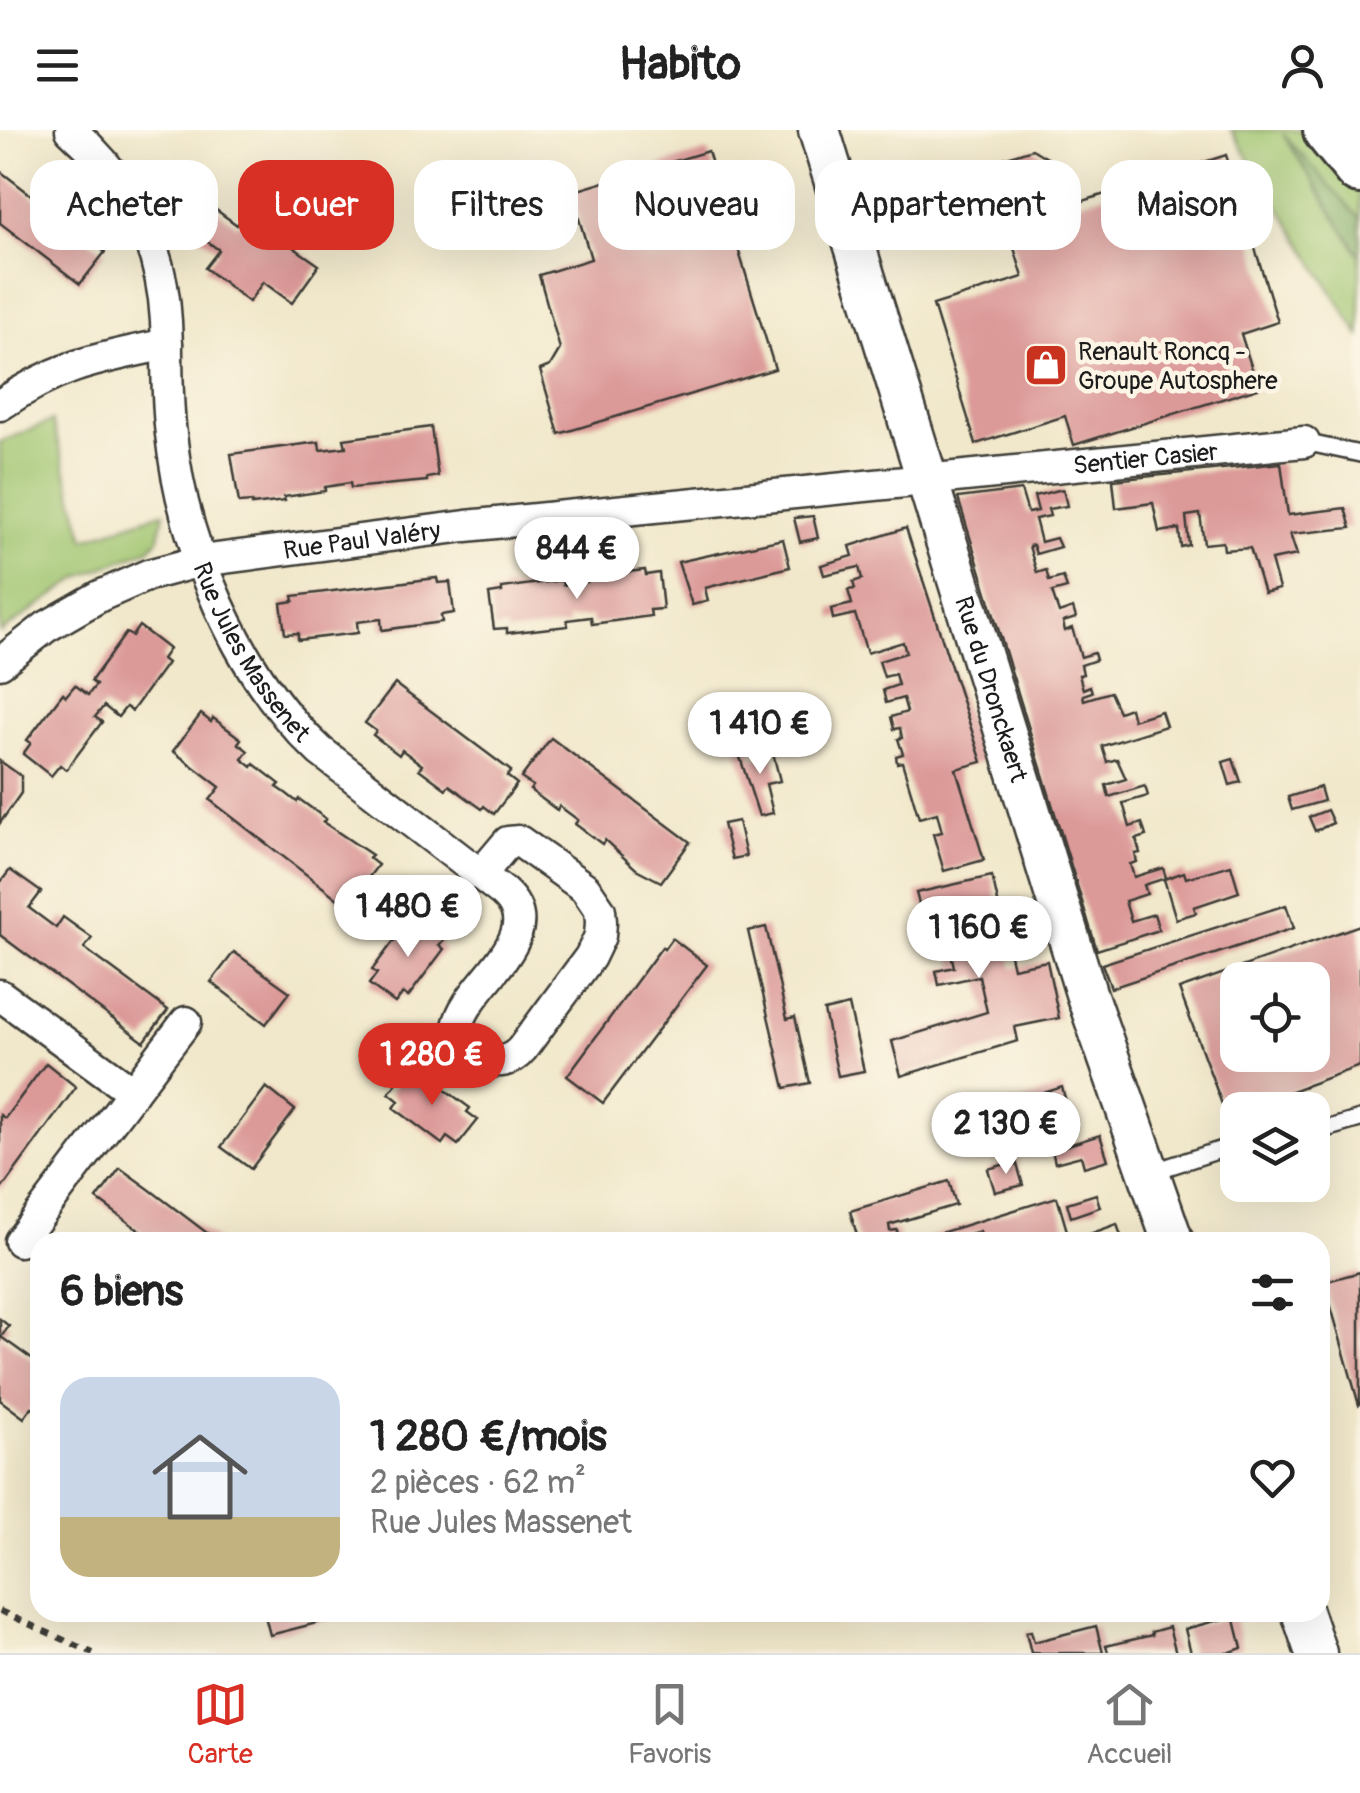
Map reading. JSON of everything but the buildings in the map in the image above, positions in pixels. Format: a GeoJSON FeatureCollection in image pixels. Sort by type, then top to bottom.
{"type":"FeatureCollection","features":[{"type":"Feature","properties":{"kind":"highway"},"geometry":{"type":"LineString","coordinates":[[1330,130],[1360,167]]}},
{"type":"Feature","properties":{"kind":"main road","name":"Rue du Dronckaert"},"geometry":{"type":"LineString","coordinates":[[819,130],[1086,993],[1169,1232]]}},
{"type":"Feature","properties":{"kind":"main road"},"geometry":{"type":"LineString","coordinates":[[1305,1622],[1316,1653]]}},
{"type":"Feature","properties":{"kind":"street","name":"Rue Jules Massenet"},"geometry":{"type":"LineString","coordinates":[[71,130],[116,175],[148,232],[160,278],[170,419],[187,518],[216,598],[252,662],[293,724],[320,751],[481,874],[509,897],[517,909],[516,938],[466,1007],[458,1028],[466,1044],[501,1064],[522,1049],[590,957],[600,936],[600,910],[585,888],[519,841],[508,842],[481,874]]}},
{"type":"Feature","properties":{"kind":"street"},"geometry":{"type":"LineString","coordinates":[[0,405],[37,381],[73,365],[167,344]]}},
{"type":"Feature","properties":{"kind":"street","name":"Sentier Casier"},"geometry":{"type":"LineString","coordinates":[[926,478],[1304,442]]}},
{"type":"Feature","properties":{"kind":"street","name":"Rue Paul Valéry"},"geometry":{"type":"LineString","coordinates":[[0,663],[46,627],[100,596],[148,576],[201,561],[466,526],[926,478]]}},
{"type":"Feature","properties":{"kind":"street"},"geometry":{"type":"LineString","coordinates":[[0,994],[133,1092]]}},
{"type":"Feature","properties":{"kind":"street"},"geometry":{"type":"LineString","coordinates":[[20,1243],[186,1022]]}},
{"type":"Feature","properties":{"kind":"lane","name":"Sentier Casier"},"geometry":{"type":"LineString","coordinates":[[1304,442],[1360,454]]}},
{"type":"Feature","properties":{"kind":"lane"},"geometry":{"type":"LineString","coordinates":[[1330,1128],[1360,1119]]}},
{"type":"Feature","properties":{"kind":"lane"},"geometry":{"type":"LineString","coordinates":[[1148,1173],[1220,1150]]}},
{"type":"Feature","properties":{"kind":"path"},"geometry":{"type":"LineString","coordinates":[[0,1611],[94,1653]]}},
{"type":"Feature","properties":{"kind":"green space"},"geometry":{"type":"Polygon","coordinates":[[[1231,130],[1360,130],[1360,219],[1288,141],[1360,256],[1360,336],[1273,197],[1273,160],[1250,160],[1231,130]]]}},
{"type":"Feature","properties":{"kind":"green space"},"geometry":{"type":"Polygon","coordinates":[[[1283,134],[1360,219],[1360,256],[1283,134]]]}},
{"type":"Feature","properties":{"kind":"green space"},"geometry":{"type":"Polygon","coordinates":[[[52,421],[85,539],[164,512],[159,538],[149,549],[80,577],[0,633],[0,442],[52,421]]]}},
{"type":"Feature","properties":{"kind":"place","name":"Renault Roncq - Groupe Autosphere"},"geometry":{"type":"Point","coordinates":[1046,365]}}]}
